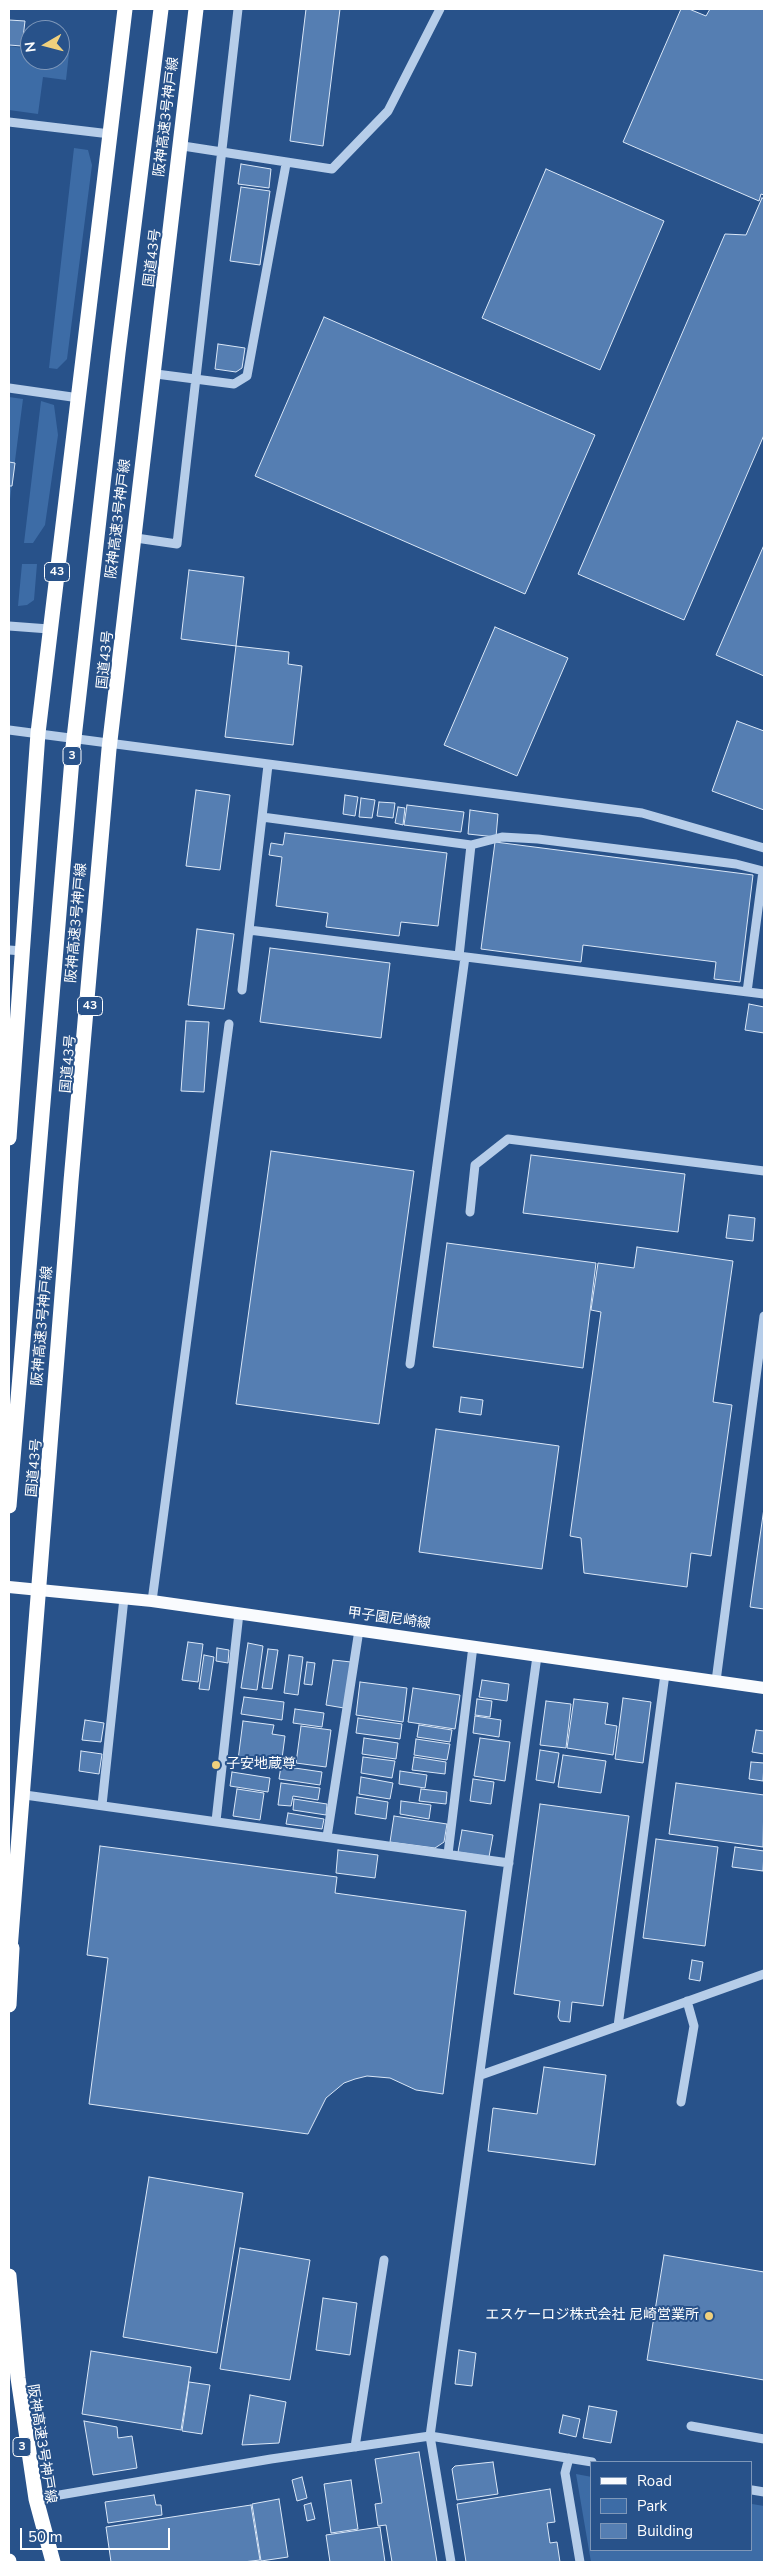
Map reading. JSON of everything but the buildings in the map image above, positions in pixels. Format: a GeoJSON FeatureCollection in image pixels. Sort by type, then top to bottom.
{"type":"FeatureCollection","features":[{"type":"Feature","properties":{"kind":"highway","name":"43"},"geometry":{"type":"LineString","coordinates":[[9,1138],[16,951],[38,733],[49,628],[79,398],[125,9]]}},
{"type":"Feature","properties":{"kind":"highway","name":"阪神高速3号神戸線"},"geometry":{"type":"LineString","coordinates":[[9,1506],[73,747],[117,362],[161,9]]}},
{"type":"Feature","properties":{"kind":"highway","name":"阪神高速3号神戸線"},"geometry":{"type":"LineString","coordinates":[[9,1962],[71,1182],[109,749],[196,9]]}},
{"type":"Feature","properties":{"kind":"highway","name":"国道43号"},"geometry":{"type":"LineString","coordinates":[[9,2005],[16,1879],[25,1794],[113,744],[136,538],[201,9]]}},
{"type":"Feature","properties":{"kind":"highway"},"geometry":{"type":"LineString","coordinates":[[9,2276],[18,2378],[36,2499],[53,2562]]}},
{"type":"Feature","properties":{"kind":"highway","name":"阪神高速3号神戸線"},"geometry":{"type":"LineString","coordinates":[[9,2330],[22,2448],[45,2562]]}},
{"type":"Feature","properties":{"kind":"main road","name":"甲子園尼崎線"},"geometry":{"type":"LineString","coordinates":[[9,1587],[152,1601],[764,1688]]}},
{"type":"Feature","properties":{"kind":"street"},"geometry":{"type":"LineString","coordinates":[[136,538],[177,544],[197,379],[220,152],[238,9]]}},
{"type":"Feature","properties":{"kind":"street"},"geometry":{"type":"LineString","coordinates":[[183,146],[286,164],[332,169],[388,111],[440,9]]}},
{"type":"Feature","properties":{"kind":"street"},"geometry":{"type":"LineString","coordinates":[[9,122],[110,134]]}},
{"type":"Feature","properties":{"kind":"street"},"geometry":{"type":"LineString","coordinates":[[156,374],[234,384],[247,376],[286,164]]}},
{"type":"Feature","properties":{"kind":"street"},"geometry":{"type":"LineString","coordinates":[[9,388],[79,398]]}},
{"type":"Feature","properties":{"kind":"street"},"geometry":{"type":"LineString","coordinates":[[9,626],[49,628]]}},
{"type":"Feature","properties":{"kind":"street"},"geometry":{"type":"LineString","coordinates":[[9,730],[642,813],[764,848]]}},
{"type":"Feature","properties":{"kind":"street"},"geometry":{"type":"LineString","coordinates":[[242,990],[268,765]]}},
{"type":"Feature","properties":{"kind":"street"},"geometry":{"type":"LineString","coordinates":[[262,817],[472,844],[502,837],[524,840],[538,839],[736,864],[763,871],[747,992]]}},
{"type":"Feature","properties":{"kind":"street"},"geometry":{"type":"LineString","coordinates":[[410,1364],[462,956],[472,844]]}},
{"type":"Feature","properties":{"kind":"street"},"geometry":{"type":"LineString","coordinates":[[249,930],[764,994]]}},
{"type":"Feature","properties":{"kind":"street"},"geometry":{"type":"LineString","coordinates":[[152,1601],[229,1024]]}},
{"type":"Feature","properties":{"kind":"street"},"geometry":{"type":"LineString","coordinates":[[470,1212],[475,1165],[508,1138],[764,1171]]}},
{"type":"Feature","properties":{"kind":"street"},"geometry":{"type":"LineString","coordinates":[[716,1681],[764,1316]]}},
{"type":"Feature","properties":{"kind":"street"},"geometry":{"type":"LineString","coordinates":[[102,1805],[124,1598]]}},
{"type":"Feature","properties":{"kind":"street"},"geometry":{"type":"LineString","coordinates":[[216,1821],[239,1613]]}},
{"type":"Feature","properties":{"kind":"street"},"geometry":{"type":"LineString","coordinates":[[327,1837],[359,1630]]}},
{"type":"Feature","properties":{"kind":"street"},"geometry":{"type":"LineString","coordinates":[[448,1854],[473,1646]]}},
{"type":"Feature","properties":{"kind":"street"},"geometry":{"type":"LineString","coordinates":[[450,2562],[430,2436],[538,1656]]}},
{"type":"Feature","properties":{"kind":"street"},"geometry":{"type":"LineString","coordinates":[[618,2026],[665,1674]]}},
{"type":"Feature","properties":{"kind":"street"},"geometry":{"type":"LineString","coordinates":[[25,1794],[509,1863]]}},
{"type":"Feature","properties":{"kind":"street"},"geometry":{"type":"LineString","coordinates":[[480,2075],[764,1974]]}},
{"type":"Feature","properties":{"kind":"street"},"geometry":{"type":"LineString","coordinates":[[681,2102],[694,2026],[688,2002]]}},
{"type":"Feature","properties":{"kind":"street"},"geometry":{"type":"LineString","coordinates":[[354,2447],[384,2260]]}},
{"type":"Feature","properties":{"kind":"street"},"geometry":{"type":"LineString","coordinates":[[691,2426],[764,2439]]}},
{"type":"Feature","properties":{"kind":"street"},"geometry":{"type":"LineString","coordinates":[[36,2499],[271,2459],[430,2436],[590,2462]]}},
{"type":"Feature","properties":{"kind":"street"},"geometry":{"type":"LineString","coordinates":[[569,2458],[565,2472],[580,2562]]}},
{"type":"Feature","properties":{"kind":"green space"},"geometry":{"type":"Polygon","coordinates":[[[9,46],[20,48],[20,70],[67,70],[66,80],[43,77],[38,114],[9,110],[9,46]]]}},
{"type":"Feature","properties":{"kind":"green space"},"geometry":{"type":"Polygon","coordinates":[[[74,148],[88,150],[92,165],[67,359],[57,369],[49,368],[74,148]]]}},
{"type":"Feature","properties":{"kind":"green space"},"geometry":{"type":"Polygon","coordinates":[[[9,397],[23,399],[9,507],[9,397]]]}},
{"type":"Feature","properties":{"kind":"green space"},"geometry":{"type":"Polygon","coordinates":[[[41,401],[54,405],[58,435],[45,525],[33,543],[24,543],[41,401]]]}},
{"type":"Feature","properties":{"kind":"green space"},"geometry":{"type":"Polygon","coordinates":[[[22,564],[37,564],[34,600],[27,605],[18,606],[22,564]]]}},
{"type":"Feature","properties":{"kind":"green space"},"geometry":{"type":"Polygon","coordinates":[[[576,2474],[590,2477],[590,2551],[753,2551],[753,2504],[764,2506],[764,2562],[591,2562],[576,2474]]]}},
{"type":"Feature","properties":{"kind":"place","name":"子安地蔵尊"},"geometry":{"type":"Point","coordinates":[216,1765]}},
{"type":"Feature","properties":{"kind":"place","name":"エスケーロジ株式会社 尼崎営業所"},"geometry":{"type":"Point","coordinates":[709,2316]}}]}
